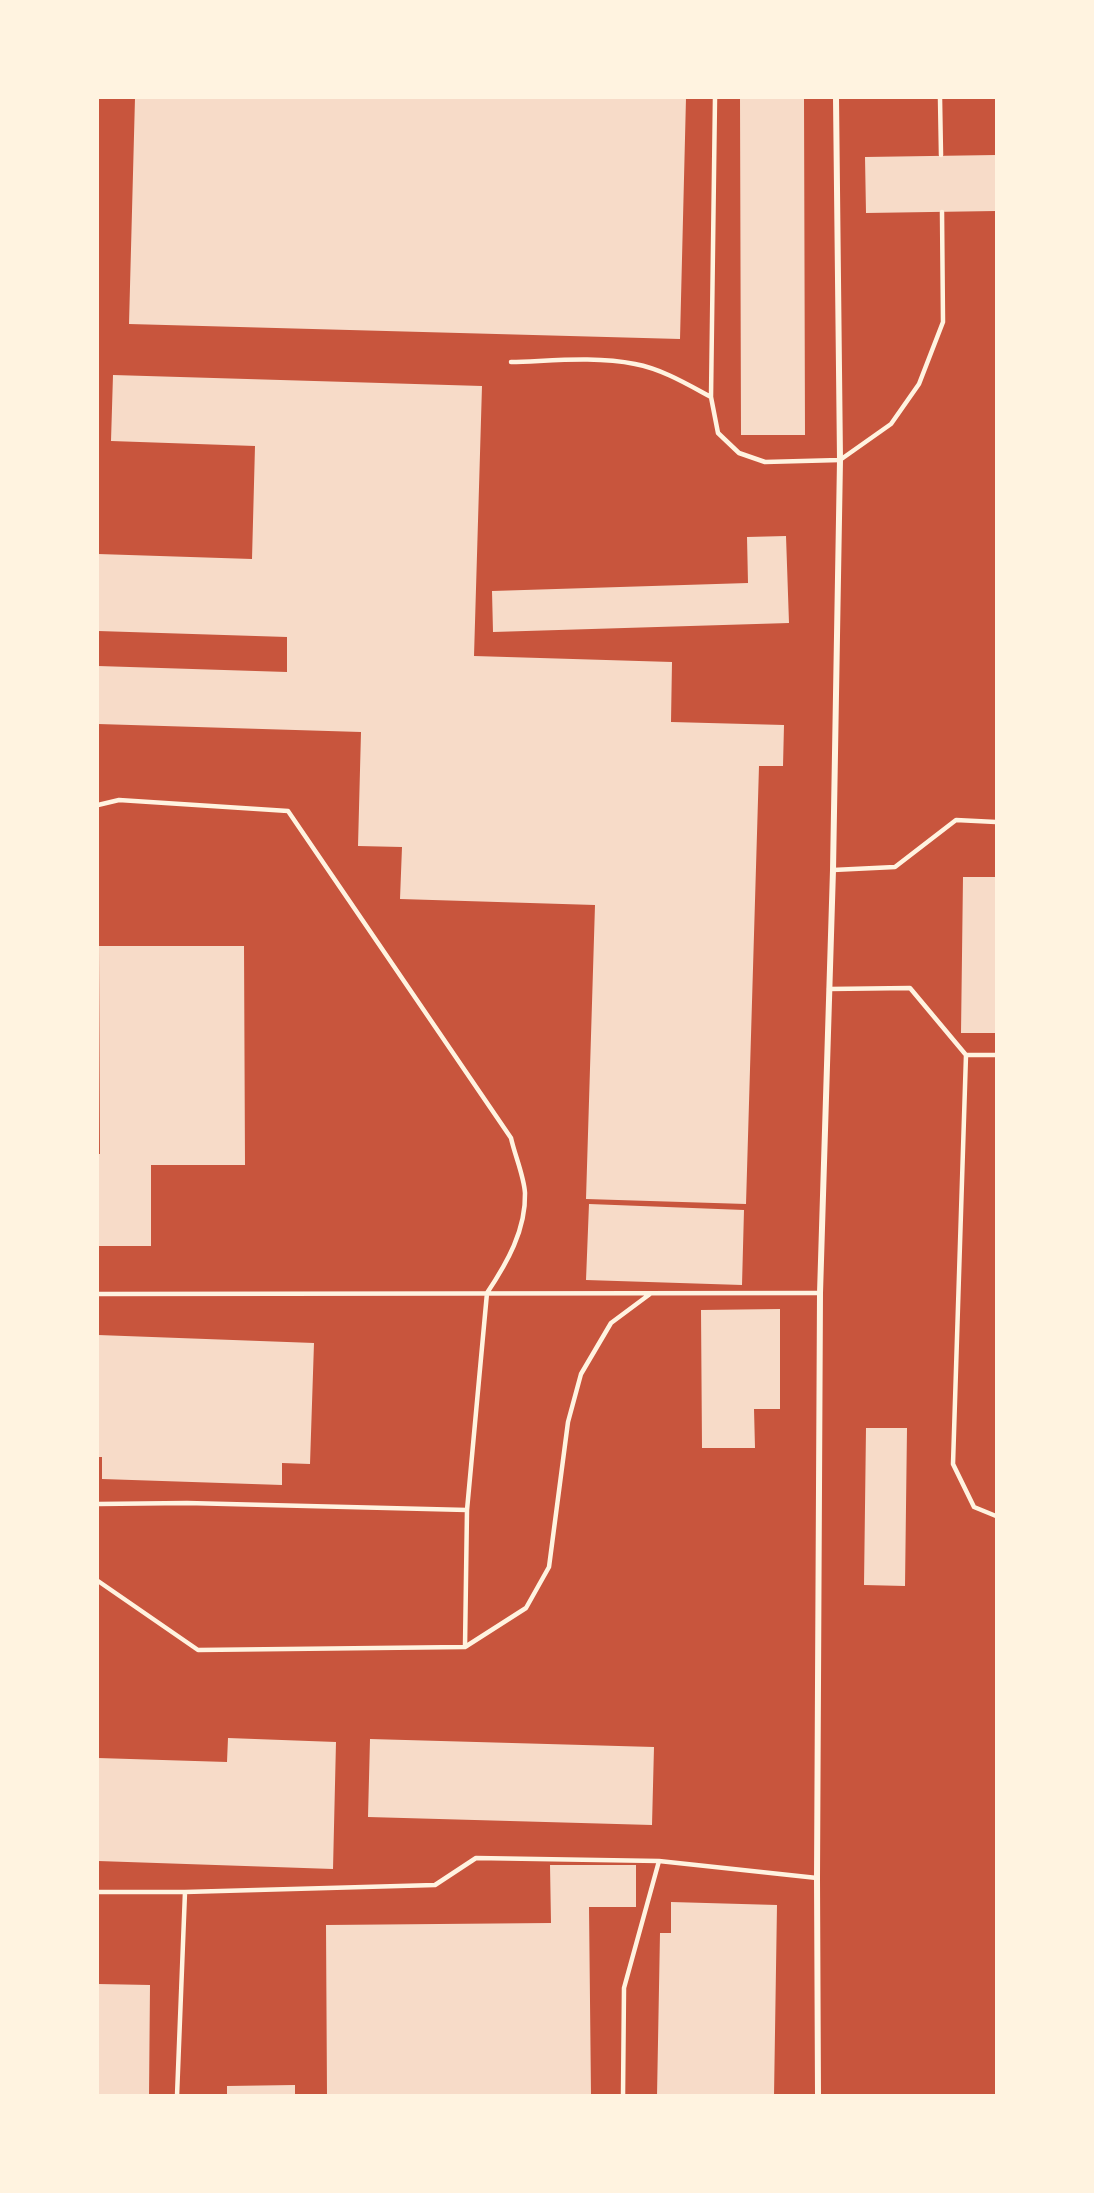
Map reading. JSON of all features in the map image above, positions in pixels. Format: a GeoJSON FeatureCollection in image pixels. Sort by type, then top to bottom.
{"type":"FeatureCollection","features":[{"type":"Feature","properties":{"kind":"street"},"geometry":{"type":"LineString","coordinates":[[818,2096],[820,1293],[833,870],[840,460],[836,98]]}},
{"type":"Feature","properties":{"kind":"lane"},"geometry":{"type":"LineString","coordinates":[[715,98],[711,397],[718,433],[739,453],[765,462],[840,460],[891,424],[919,384],[943,322],[942,212]]}},
{"type":"Feature","properties":{"kind":"lane"},"geometry":{"type":"LineString","coordinates":[[940,98],[941,156]]}},
{"type":"Feature","properties":{"kind":"lane"},"geometry":{"type":"LineString","coordinates":[[510,362],[596,360],[636,364],[672,376],[711,397]]}},
{"type":"Feature","properties":{"kind":"lane"},"geometry":{"type":"LineString","coordinates":[[98,805],[119,800],[288,811],[511,1138],[525,1192],[522,1229],[499,1275],[487,1293],[467,1510],[465,1647]]}},
{"type":"Feature","properties":{"kind":"lane"},"geometry":{"type":"LineString","coordinates":[[833,870],[895,867],[956,820],[996,822]]}},
{"type":"Feature","properties":{"kind":"lane"},"geometry":{"type":"LineString","coordinates":[[829,989],[910,988],[966,1055],[953,1464],[974,1507],[996,1516]]}},
{"type":"Feature","properties":{"kind":"lane"},"geometry":{"type":"LineString","coordinates":[[966,1055],[996,1055]]}},
{"type":"Feature","properties":{"kind":"lane"},"geometry":{"type":"LineString","coordinates":[[98,1294],[820,1293]]}},
{"type":"Feature","properties":{"kind":"lane"},"geometry":{"type":"LineString","coordinates":[[98,1581],[198,1650],[465,1647],[525,1608],[549,1567],[568,1422],[581,1374],[611,1323],[650,1294]]}},
{"type":"Feature","properties":{"kind":"lane"},"geometry":{"type":"LineString","coordinates":[[98,1504],[187,1503],[467,1510]]}},
{"type":"Feature","properties":{"kind":"lane"},"geometry":{"type":"LineString","coordinates":[[98,1892],[185,1892],[435,1885],[476,1858],[659,1861],[817,1878]]}},
{"type":"Feature","properties":{"kind":"lane"},"geometry":{"type":"LineString","coordinates":[[623,2096],[624,1988],[659,1861]]}},
{"type":"Feature","properties":{"kind":"lane"},"geometry":{"type":"LineString","coordinates":[[177,2096],[185,1892]]}},
{"type":"Feature","properties":{"kind":"building"},"geometry":{"type":"Polygon","coordinates":[[[135,98],[686,98],[680,339],[129,324],[135,98]]]}},
{"type":"Feature","properties":{"kind":"building"},"geometry":{"type":"Polygon","coordinates":[[[740,98],[804,98],[805,435],[741,435],[740,98]]]}},
{"type":"Feature","properties":{"kind":"building"},"geometry":{"type":"Polygon","coordinates":[[[996,155],[996,211],[866,213],[865,157],[996,155]]]}},
{"type":"Feature","properties":{"kind":"building"},"geometry":{"type":"Polygon","coordinates":[[[113,375],[482,386],[474,656],[672,662],[671,722],[784,725],[783,766],[759,766],[746,1204],[586,1199],[595,905],[400,899],[402,847],[358,846],[361,732],[98,724],[98,666],[287,672],[287,637],[98,631],[98,554],[252,559],[255,446],[111,441],[113,375]]]}},
{"type":"Feature","properties":{"kind":"building"},"geometry":{"type":"Polygon","coordinates":[[[786,536],[789,623],[493,632],[492,591],[748,583],[747,537],[786,536]]]}},
{"type":"Feature","properties":{"kind":"building"},"geometry":{"type":"Polygon","coordinates":[[[963,877],[996,877],[996,1033],[961,1033],[963,877]]]}},
{"type":"Feature","properties":{"kind":"building"},"geometry":{"type":"Polygon","coordinates":[[[99,946],[244,946],[245,1165],[151,1165],[151,1246],[98,1246],[99,946]]]}},
{"type":"Feature","properties":{"kind":"building"},"geometry":{"type":"Polygon","coordinates":[[[589,1204],[744,1210],[742,1285],[586,1280],[589,1204]]]}},
{"type":"Feature","properties":{"kind":"building"},"geometry":{"type":"Polygon","coordinates":[[[780,1309],[780,1409],[754,1409],[755,1448],[702,1448],[701,1310],[780,1309]]]}},
{"type":"Feature","properties":{"kind":"building"},"geometry":{"type":"Polygon","coordinates":[[[98,1335],[314,1343],[310,1464],[282,1463],[282,1485],[102,1479],[102,1457],[98,1457],[98,1335]]]}},
{"type":"Feature","properties":{"kind":"building"},"geometry":{"type":"Polygon","coordinates":[[[866,1428],[907,1428],[905,1586],[864,1585],[866,1428]]]}},
{"type":"Feature","properties":{"kind":"building"},"geometry":{"type":"Polygon","coordinates":[[[228,1738],[336,1742],[333,1869],[98,1861],[98,1758],[227,1762],[228,1738]]]}},
{"type":"Feature","properties":{"kind":"building"},"geometry":{"type":"Polygon","coordinates":[[[370,1739],[654,1747],[652,1825],[368,1817],[370,1739]]]}},
{"type":"Feature","properties":{"kind":"building"},"geometry":{"type":"Polygon","coordinates":[[[550,1865],[636,1865],[636,1907],[589,1907],[591,2095],[327,2096],[326,1925],[551,1923],[550,1865]]]}},
{"type":"Feature","properties":{"kind":"building"},"geometry":{"type":"Polygon","coordinates":[[[671,1902],[777,1905],[774,2096],[657,2096],[660,1933],[671,1933],[671,1902]]]}},
{"type":"Feature","properties":{"kind":"building"},"geometry":{"type":"Polygon","coordinates":[[[98,1984],[150,1985],[149,2096],[98,2096],[98,1984]]]}},
{"type":"Feature","properties":{"kind":"building"},"geometry":{"type":"Polygon","coordinates":[[[295,2085],[295,2096],[227,2096],[227,2086],[295,2085]]]}}]}
